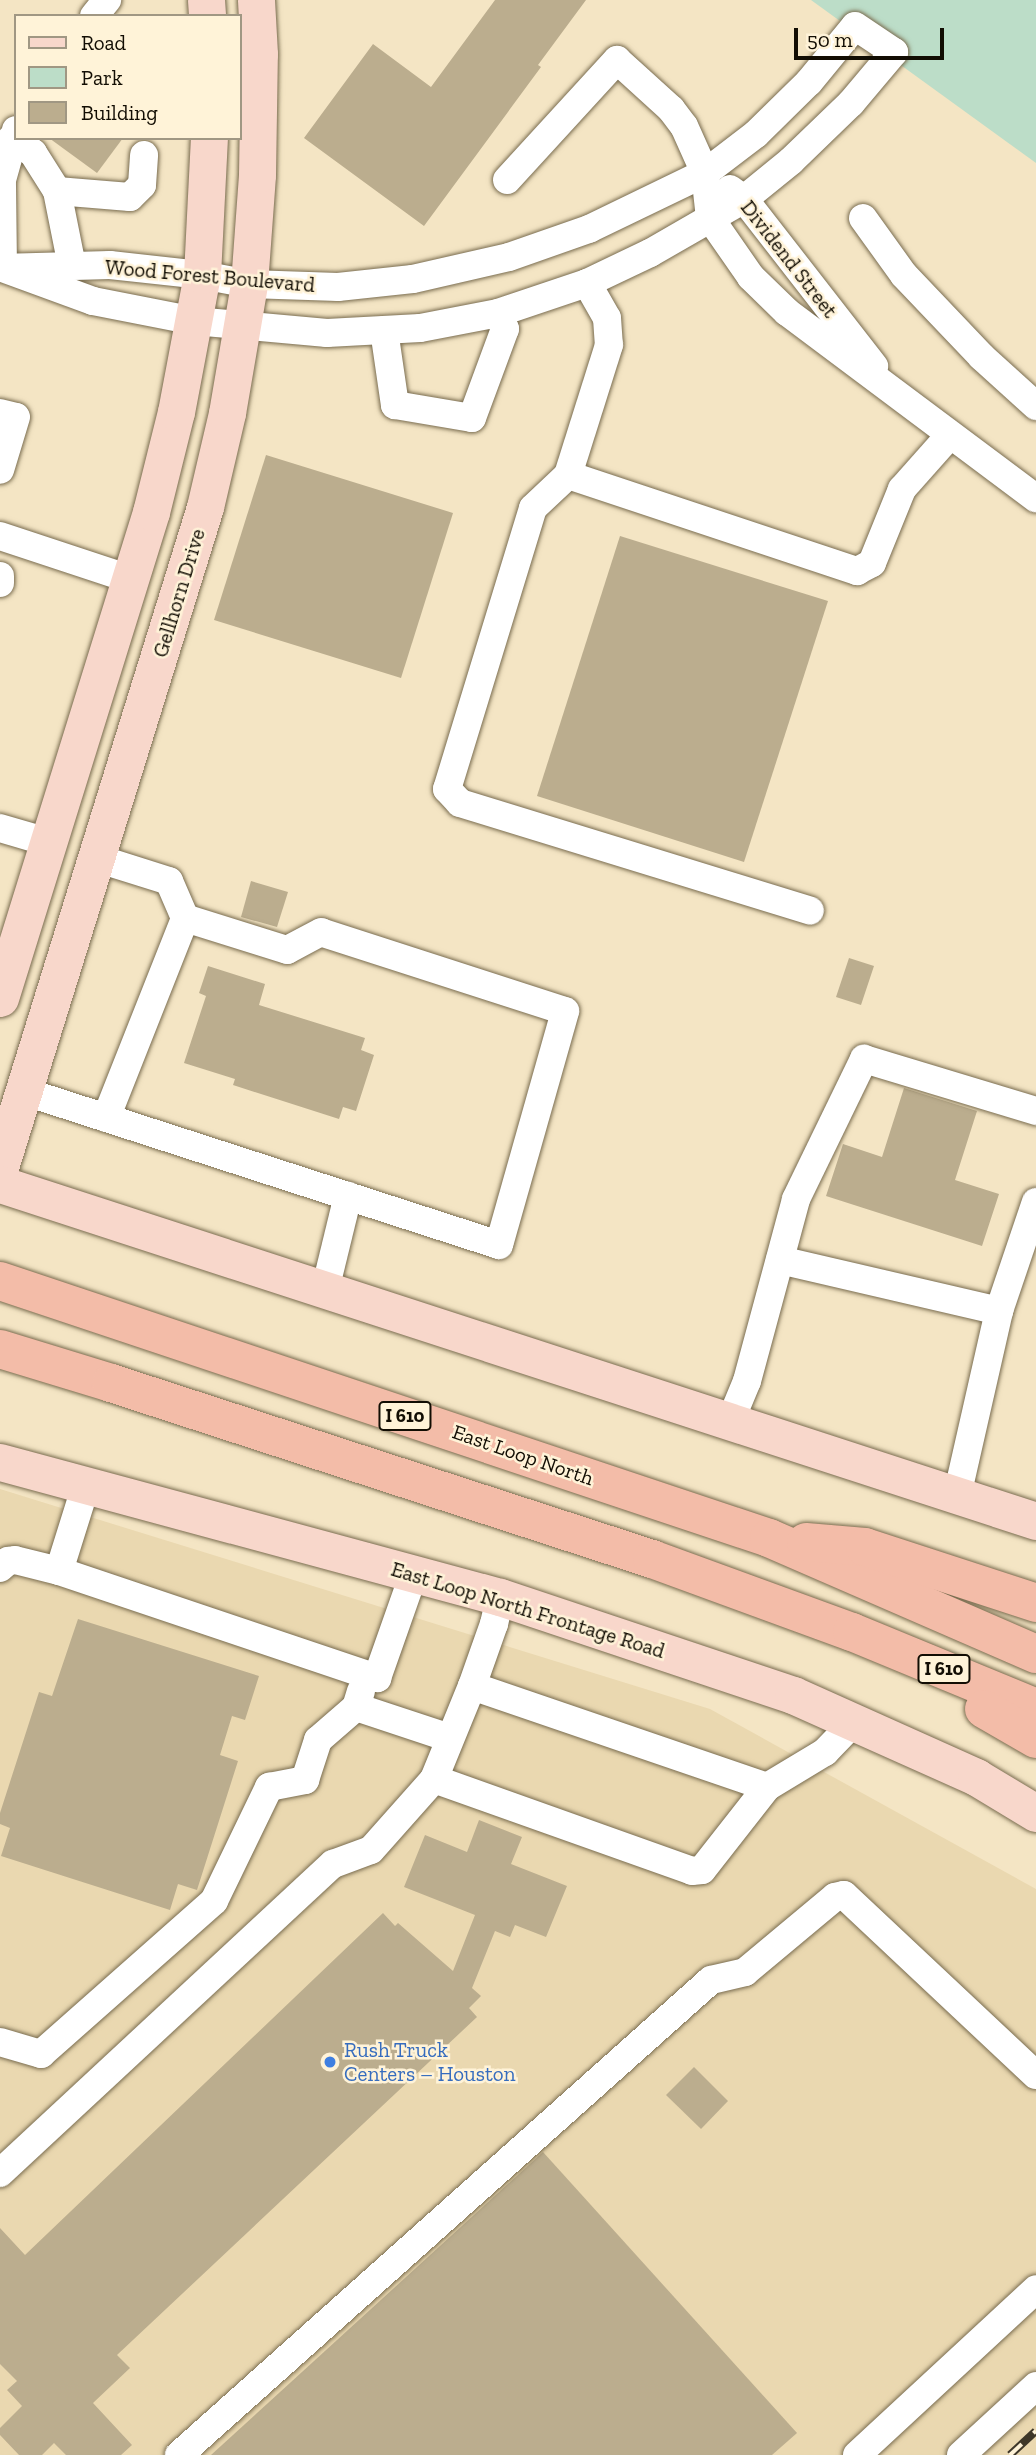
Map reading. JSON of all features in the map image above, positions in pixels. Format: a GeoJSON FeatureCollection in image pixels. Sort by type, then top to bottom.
{"type":"FeatureCollection","features":[{"type":"Feature","properties":{"kind":"highway","name":"East Loop North"},"geometry":{"type":"LineString","coordinates":[[0,1281],[769,1538],[1036,1654]]}},
{"type":"Feature","properties":{"kind":"highway","name":"I 610"},"geometry":{"type":"LineString","coordinates":[[12,1353],[652,1559],[852,1632],[1036,1709]]}},
{"type":"Feature","properties":{"kind":"highway"},"geometry":{"type":"LineString","coordinates":[[769,1538],[865,1547],[1036,1603]]}},
{"type":"Feature","properties":{"kind":"highway"},"geometry":{"type":"LineString","coordinates":[[852,1632],[1036,1739]]}},
{"type":"Feature","properties":{"kind":"main road","name":"Gellhorn Drive"},"geometry":{"type":"LineString","coordinates":[[0,1167],[205,507],[249,284],[257,175],[259,54],[256,0]]}},
{"type":"Feature","properties":{"kind":"main road"},"geometry":{"type":"LineString","coordinates":[[0,998],[130,579],[173,424],[202,275],[209,140]]}},
{"type":"Feature","properties":{"kind":"main road"},"geometry":{"type":"LineString","coordinates":[[130,579],[178,595]]}},
{"type":"Feature","properties":{"kind":"main road"},"geometry":{"type":"LineString","coordinates":[[48,842],[96,858]]}},
{"type":"Feature","properties":{"kind":"main road"},"geometry":{"type":"LineString","coordinates":[[0,1184],[1036,1521]]}},
{"type":"Feature","properties":{"kind":"main road","name":"East Loop North Frontage Road"},"geometry":{"type":"LineString","coordinates":[[0,1462],[500,1597],[793,1695],[976,1777],[1036,1813]]}},
{"type":"Feature","properties":{"kind":"street","name":"Wood Forest Boulevard"},"geometry":{"type":"LineString","coordinates":[[855,26],[894,52],[851,103],[790,161],[744,199],[650,253],[587,284],[498,313],[420,328],[327,333],[195,321],[93,301],[2,268],[110,265],[202,275],[249,284],[338,287],[413,279],[497,260],[589,229],[705,173],[756,134],[809,82],[855,26]]}},
{"type":"Feature","properties":{"kind":"street"},"geometry":{"type":"LineString","coordinates":[[507,180],[617,60],[671,109],[694,143],[705,173]]}},
{"type":"Feature","properties":{"kind":"street"},"geometry":{"type":"LineString","coordinates":[[2,268],[2,180],[13,134]]}},
{"type":"Feature","properties":{"kind":"street"},"geometry":{"type":"LineString","coordinates":[[19,140],[33,153],[57,191],[72,266]]}},
{"type":"Feature","properties":{"kind":"street"},"geometry":{"type":"LineString","coordinates":[[57,191],[130,197],[142,185],[144,155]]}},
{"type":"Feature","properties":{"kind":"street","name":"Dividend Street"},"geometry":{"type":"LineString","coordinates":[[705,173],[744,199],[899,399]]}},
{"type":"Feature","properties":{"kind":"street","name":"Dividend Street"},"geometry":{"type":"LineString","coordinates":[[705,173],[710,218],[751,277],[787,312],[899,399],[1036,498]]}},
{"type":"Feature","properties":{"kind":"street"},"geometry":{"type":"LineString","coordinates":[[863,218],[904,275],[982,357],[1036,407]]}},
{"type":"Feature","properties":{"kind":"street"},"geometry":{"type":"LineString","coordinates":[[587,284],[607,318],[609,345],[568,475],[533,508],[447,789],[460,803],[810,911]]}},
{"type":"Feature","properties":{"kind":"street"},"geometry":{"type":"LineString","coordinates":[[384,330],[395,405],[472,418],[505,328],[498,313]]}},
{"type":"Feature","properties":{"kind":"street"},"geometry":{"type":"LineString","coordinates":[[0,413],[16,417],[0,470]]}},
{"type":"Feature","properties":{"kind":"street"},"geometry":{"type":"LineString","coordinates":[[568,475],[857,571],[872,563],[902,489],[950,435]]}},
{"type":"Feature","properties":{"kind":"street"},"geometry":{"type":"LineString","coordinates":[[0,536],[130,579]]}},
{"type":"Feature","properties":{"kind":"street"},"geometry":{"type":"LineString","coordinates":[[0,576],[0,583]]}},
{"type":"Feature","properties":{"kind":"street"},"geometry":{"type":"LineString","coordinates":[[0,828],[48,842]]}},
{"type":"Feature","properties":{"kind":"street"},"geometry":{"type":"LineString","coordinates":[[96,858],[169,881],[185,918],[106,1118]]}},
{"type":"Feature","properties":{"kind":"street"},"geometry":{"type":"LineString","coordinates":[[23,1091],[499,1245],[565,1011],[321,932],[287,950],[185,918]]}},
{"type":"Feature","properties":{"kind":"street"},"geometry":{"type":"LineString","coordinates":[[730,1422],[747,1381],[796,1199],[864,1059],[1036,1111]]}},
{"type":"Feature","properties":{"kind":"street"},"geometry":{"type":"LineString","coordinates":[[325,1290],[348,1196]]}},
{"type":"Feature","properties":{"kind":"street"},"geometry":{"type":"LineString","coordinates":[[957,1496],[999,1311],[1036,1202]]}},
{"type":"Feature","properties":{"kind":"street"},"geometry":{"type":"LineString","coordinates":[[780,1260],[999,1311]]}},
{"type":"Feature","properties":{"kind":"street"},"geometry":{"type":"LineString","coordinates":[[59,1571],[86,1485]]}},
{"type":"Feature","properties":{"kind":"street"},"geometry":{"type":"LineString","coordinates":[[0,1569],[8,1561],[15,1560],[59,1571],[377,1678],[414,1573]]}},
{"type":"Feature","properties":{"kind":"street"},"geometry":{"type":"LineString","coordinates":[[4,2162],[333,1864],[371,1850],[434,1779],[472,1686],[494,1624],[500,1597]]}},
{"type":"Feature","properties":{"kind":"street"},"geometry":{"type":"LineString","coordinates":[[0,2042],[41,2054],[215,1901],[270,1787],[305,1780],[318,1740],[356,1707],[367,1675]]}},
{"type":"Feature","properties":{"kind":"street"},"geometry":{"type":"LineString","coordinates":[[472,1686],[767,1787]]}},
{"type":"Feature","properties":{"kind":"street"},"geometry":{"type":"LineString","coordinates":[[356,1707],[450,1738]]}},
{"type":"Feature","properties":{"kind":"street"},"geometry":{"type":"LineString","coordinates":[[434,1779],[692,1871],[702,1870],[767,1787],[825,1752],[855,1721]]}},
{"type":"Feature","properties":{"kind":"street"},"geometry":{"type":"LineString","coordinates":[[179,2455],[711,1980],[745,1972],[835,1897],[844,1895],[1036,2075]]}},
{"type":"Feature","properties":{"kind":"street"},"geometry":{"type":"LineString","coordinates":[[858,2455],[1036,2289]]}},
{"type":"Feature","properties":{"kind":"street"},"geometry":{"type":"LineString","coordinates":[[961,2455],[1036,2386]]}},
{"type":"Feature","properties":{"kind":"shaded area"},"geometry":{"type":"Polygon","coordinates":[[[0,1489],[710,1709],[1036,1889],[1036,2455],[0,2455],[0,1489]]]}},
{"type":"Feature","properties":{"kind":"green space"},"geometry":{"type":"Polygon","coordinates":[[[811,0],[1036,0],[1036,163],[811,0]]]}},
{"type":"Feature","properties":{"kind":"building"},"geometry":{"type":"Polygon","coordinates":[[[495,0],[586,0],[538,65],[541,67],[424,226],[304,138],[373,44],[431,87],[495,0]]]}},
{"type":"Feature","properties":{"kind":"building"},"geometry":{"type":"Polygon","coordinates":[[[52,140],[122,140],[97,173],[52,140]]]}},
{"type":"Feature","properties":{"kind":"building"},"geometry":{"type":"Polygon","coordinates":[[[266,455],[453,513],[401,678],[214,620],[266,455]]]}},
{"type":"Feature","properties":{"kind":"building"},"geometry":{"type":"Polygon","coordinates":[[[620,536],[828,601],[744,862],[537,796],[620,536]]]}},
{"type":"Feature","properties":{"kind":"building"},"geometry":{"type":"Polygon","coordinates":[[[251,881],[288,892],[277,927],[241,917],[251,881]]]}},
{"type":"Feature","properties":{"kind":"building"},"geometry":{"type":"Polygon","coordinates":[[[849,958],[874,966],[861,1005],[836,997],[849,958]]]}},
{"type":"Feature","properties":{"kind":"building"},"geometry":{"type":"Polygon","coordinates":[[[208,966],[265,984],[259,1005],[365,1038],[361,1050],[374,1055],[356,1111],[343,1107],[339,1119],[233,1085],[235,1079],[184,1063],[206,996],[199,993],[208,966]]]}},
{"type":"Feature","properties":{"kind":"building"},"geometry":{"type":"Polygon","coordinates":[[[904,1088],[977,1111],[955,1180],[999,1194],[982,1246],[826,1196],[843,1144],[882,1157],[904,1088]]]}},
{"type":"Feature","properties":{"kind":"building"},"geometry":{"type":"Polygon","coordinates":[[[78,1619],[259,1676],[245,1720],[232,1716],[220,1755],[238,1761],[197,1890],[178,1884],[170,1910],[1,1856],[10,1828],[0,1824],[0,1813],[39,1692],[52,1696],[78,1619]]]}},
{"type":"Feature","properties":{"kind":"building"},"geometry":{"type":"Polygon","coordinates":[[[479,1820],[522,1837],[511,1864],[567,1886],[546,1937],[515,1925],[510,1937],[495,1931],[472,1988],[481,1996],[469,2008],[477,2017],[117,2355],[130,2368],[93,2403],[132,2445],[121,2455],[66,2455],[54,2443],[42,2455],[19,2455],[0,2435],[0,2428],[22,2406],[7,2390],[17,2381],[0,2364],[0,2228],[25,2255],[383,1913],[395,1926],[398,1923],[453,1971],[475,1915],[404,1887],[425,1835],[467,1852],[479,1820]]]}},
{"type":"Feature","properties":{"kind":"building"},"geometry":{"type":"Polygon","coordinates":[[[694,2067],[728,2101],[701,2129],[666,2095],[694,2067]]]}},
{"type":"Feature","properties":{"kind":"building"},"geometry":{"type":"Polygon","coordinates":[[[543,2152],[797,2433],[772,2455],[211,2455],[543,2152]]]}},
{"type":"Feature","properties":{"kind":"railway"},"geometry":{"type":"LineString","coordinates":[[1010,2455],[1036,2431]]}},
{"type":"Feature","properties":{"kind":"place","name":"Rush Truck Centers – Houston"},"geometry":{"type":"Point","coordinates":[330,2062]}}]}
